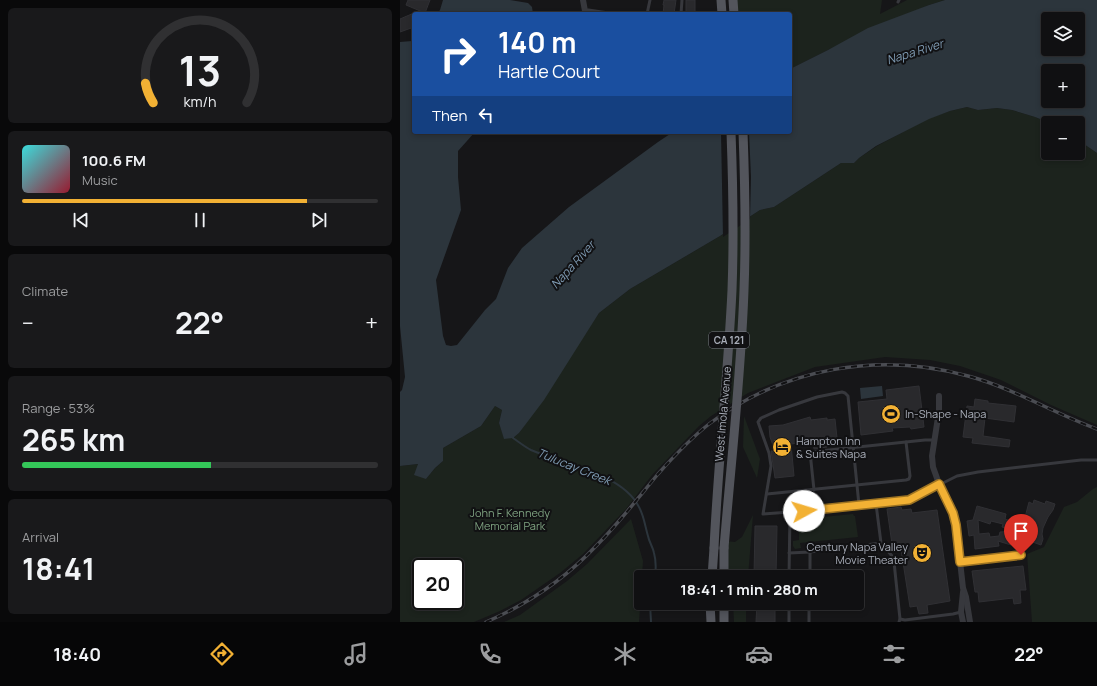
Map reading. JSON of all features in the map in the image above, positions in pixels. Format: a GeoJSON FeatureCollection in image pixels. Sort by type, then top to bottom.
{"type":"FeatureCollection","features":[{"type":"Feature","properties":{"kind":"main road"},"geometry":{"type":"LineString","coordinates":[[721,0],[722,12]]}},
{"type":"Feature","properties":{"kind":"main road"},"geometry":{"type":"LineString","coordinates":[[733,0],[734,12]]}},
{"type":"Feature","properties":{"kind":"main road","name":"West Imola Avenue"},"geometry":{"type":"LineString","coordinates":[[712,570],[716,500],[732,290],[733,181],[731,134]]}},
{"type":"Feature","properties":{"kind":"main road","name":"West Imola Avenue"},"geometry":{"type":"LineString","coordinates":[[724,570],[724,548],[738,388],[744,290],[745,203],[743,134]]}},
{"type":"Feature","properties":{"kind":"main road"},"geometry":{"type":"LineString","coordinates":[[710,610],[711,622]]}},
{"type":"Feature","properties":{"kind":"main road"},"geometry":{"type":"LineString","coordinates":[[724,610],[724,622]]}},
{"type":"Feature","properties":{"kind":"street"},"geometry":{"type":"LineString","coordinates":[[583,0],[584,11],[591,12]]}},
{"type":"Feature","properties":{"kind":"street"},"geometry":{"type":"LineString","coordinates":[[939,396],[939,412],[932,456],[933,467],[939,484],[953,513],[956,525],[963,588],[970,622]]}},
{"type":"Feature","properties":{"kind":"street"},"geometry":{"type":"LineString","coordinates":[[963,588],[960,612],[963,622]]}},
{"type":"Feature","properties":{"kind":"lane"},"geometry":{"type":"LineString","coordinates":[[647,12],[650,0]]}},
{"type":"Feature","properties":{"kind":"lane"},"geometry":{"type":"LineString","coordinates":[[681,12],[682,0]]}},
{"type":"Feature","properties":{"kind":"lane"},"geometry":{"type":"LineString","coordinates":[[859,505],[848,396],[845,393],[842,392],[816,397],[761,418],[758,422],[769,453],[770,466],[763,514],[876,504],[909,500],[956,476],[1081,460],[1097,460]]}},
{"type":"Feature","properties":{"kind":"lane"},"geometry":{"type":"LineString","coordinates":[[814,490],[810,452],[934,440]]}},
{"type":"Feature","properties":{"kind":"lane"},"geometry":{"type":"LineString","coordinates":[[767,494],[906,480],[910,476],[906,442]]}},
{"type":"Feature","properties":{"kind":"lane"},"geometry":{"type":"LineString","coordinates":[[876,504],[880,543],[892,556],[894,562],[899,620],[960,612]]}},
{"type":"Feature","properties":{"kind":"lane"},"geometry":{"type":"LineString","coordinates":[[789,570],[790,512]]}},
{"type":"Feature","properties":{"kind":"lane"},"geometry":{"type":"LineString","coordinates":[[789,553],[810,552],[880,543]]}},
{"type":"Feature","properties":{"kind":"lane"},"geometry":{"type":"LineString","coordinates":[[810,552],[810,570]]}},
{"type":"Feature","properties":{"kind":"lane"},"geometry":{"type":"LineString","coordinates":[[960,562],[1021,555]]}},
{"type":"Feature","properties":{"kind":"lane"},"geometry":{"type":"LineString","coordinates":[[789,610],[789,622]]}},
{"type":"Feature","properties":{"kind":"lane"},"geometry":{"type":"LineString","coordinates":[[809,610],[809,622]]}},
{"type":"Feature","properties":{"kind":"green space"},"geometry":{"type":"Polygon","coordinates":[[[733,0],[882,0],[880,14],[907,0],[945,0],[929,5],[828,50],[792,68],[792,12],[734,12],[733,0]]]}},
{"type":"Feature","properties":{"kind":"green space","name":"John F. Kennedy Memorial Park"},"geometry":{"type":"Polygon","coordinates":[[[967,107],[978,110],[997,108],[1012,110],[1041,119],[1041,160],[1085,160],[1085,145],[1097,153],[1097,425],[1051,405],[1001,380],[960,366],[930,360],[885,357],[815,367],[748,393],[711,416],[699,426],[652,475],[626,509],[583,554],[560,573],[521,600],[474,622],[400,622],[400,466],[419,464],[426,479],[443,461],[443,448],[481,426],[495,406],[502,410],[499,423],[504,438],[513,438],[519,433],[599,313],[630,289],[720,236],[760,210],[774,207],[841,163],[854,163],[877,146],[929,118],[967,107]]]}},
{"type":"Feature","properties":{"kind":"green space"},"geometry":{"type":"Polygon","coordinates":[[[744,416],[760,459],[757,478],[743,447],[744,416]]]}},
{"type":"Feature","properties":{"kind":"green space"},"geometry":{"type":"Polygon","coordinates":[[[1097,487],[1097,622],[1032,622],[1027,554],[1044,547],[1064,507],[1077,502],[1097,487]]]}},
{"type":"Feature","properties":{"kind":"green space"},"geometry":{"type":"Polygon","coordinates":[[[801,514],[803,519],[853,514],[855,516],[858,537],[800,543],[801,548],[795,549],[793,546],[793,541],[799,540],[799,525],[794,525],[794,517],[795,515],[801,514]]]}},
{"type":"Feature","properties":{"kind":"green space"},"geometry":{"type":"Polygon","coordinates":[[[753,515],[749,570],[728,570],[724,548],[725,541],[735,542],[742,537],[753,515]]]}},
{"type":"Feature","properties":{"kind":"green space"},"geometry":{"type":"Polygon","coordinates":[[[631,519],[643,561],[642,570],[634,570],[634,610],[640,610],[639,622],[504,622],[520,615],[567,581],[587,564],[631,519]]]}},
{"type":"Feature","properties":{"kind":"green space"},"geometry":{"type":"Polygon","coordinates":[[[733,610],[746,610],[746,622],[734,622],[733,610]]]}},
{"type":"Feature","properties":{"kind":"water"},"geometry":{"type":"Polygon","coordinates":[[[443,0],[510,0],[528,3],[532,7],[533,12],[438,12],[443,0]]]}},
{"type":"Feature","properties":{"kind":"water","name":"Napa River"},"geometry":{"type":"Polygon","coordinates":[[[945,0],[1097,0],[1097,153],[1085,145],[1085,116],[1041,116],[1041,119],[1012,110],[997,108],[978,110],[967,107],[950,111],[929,119],[876,146],[854,163],[841,163],[774,207],[760,210],[720,236],[630,289],[599,313],[544,400],[519,433],[513,438],[504,439],[499,423],[502,410],[495,406],[481,426],[443,448],[443,461],[426,479],[414,475],[418,464],[400,466],[400,392],[402,390],[405,377],[400,326],[400,42],[412,41],[412,134],[473,134],[458,151],[458,177],[461,210],[436,280],[443,336],[446,345],[451,346],[457,345],[485,310],[496,299],[508,268],[522,248],[569,207],[670,134],[792,134],[792,68],[868,28],[945,0]]]}},
{"type":"Feature","properties":{"kind":"water"},"geometry":{"type":"Polygon","coordinates":[[[882,386],[883,396],[861,399],[860,388],[882,386]]]}},
{"type":"Feature","properties":{"kind":"pier"},"geometry":{"type":"Polygon","coordinates":[[[721,134],[749,134],[751,177],[750,219],[723,237],[721,134]]]}},
{"type":"Feature","properties":{"kind":"building"},"geometry":{"type":"Polygon","coordinates":[[[408,0],[430,0],[425,12],[406,5],[408,0]]]}},
{"type":"Feature","properties":{"kind":"building"},"geometry":{"type":"Polygon","coordinates":[[[664,0],[676,0],[674,12],[663,12],[664,0]]]}},
{"type":"Feature","properties":{"kind":"building"},"geometry":{"type":"Polygon","coordinates":[[[686,0],[695,0],[695,12],[686,12],[686,0]]]}},
{"type":"Feature","properties":{"kind":"building"},"geometry":{"type":"Polygon","coordinates":[[[412,14],[412,28],[400,32],[400,19],[412,14]]]}},
{"type":"Feature","properties":{"kind":"building","name":"In-Shape - Napa"},"geometry":{"type":"Polygon","coordinates":[[[919,386],[924,427],[911,429],[910,427],[892,428],[893,431],[861,435],[858,402],[887,399],[886,390],[919,386]]]}},
{"type":"Feature","properties":{"kind":"building"},"geometry":{"type":"Polygon","coordinates":[[[975,399],[988,401],[988,403],[1016,406],[1014,422],[985,418],[983,436],[1010,440],[1009,447],[972,443],[973,438],[963,437],[967,406],[974,407],[975,399]]]}},
{"type":"Feature","properties":{"kind":"building","name":"Hampton Inn & Suites Napa"},"geometry":{"type":"Polygon","coordinates":[[[810,417],[811,420],[827,418],[827,420],[835,419],[837,438],[826,440],[827,447],[814,449],[813,441],[791,444],[794,476],[775,478],[771,451],[775,451],[770,437],[769,426],[783,425],[810,417]]]}},
{"type":"Feature","properties":{"kind":"building"},"geometry":{"type":"Polygon","coordinates":[[[1034,500],[1045,504],[1046,501],[1055,504],[1043,528],[1043,539],[1041,545],[1027,540],[1025,544],[1012,540],[1011,545],[998,541],[999,546],[975,549],[974,535],[969,536],[967,521],[973,520],[977,506],[1006,514],[1005,519],[1023,525],[1029,502],[1033,504],[1034,500]],[[978,520],[979,534],[989,533],[990,537],[999,536],[1000,532],[1015,531],[1002,527],[1003,524],[991,521],[990,524],[978,520]]]}},
{"type":"Feature","properties":{"kind":"building","name":"Century Napa Valley Movie Theater"},"geometry":{"type":"Polygon","coordinates":[[[901,507],[902,510],[911,509],[912,513],[937,510],[950,601],[927,605],[928,613],[919,614],[917,606],[910,607],[900,543],[892,544],[887,509],[901,507]]]}},
{"type":"Feature","properties":{"kind":"building"},"geometry":{"type":"Polygon","coordinates":[[[755,526],[777,526],[776,570],[754,570],[755,526]]]}},
{"type":"Feature","properties":{"kind":"building"},"geometry":{"type":"Polygon","coordinates":[[[1023,566],[1026,590],[1020,590],[1021,603],[1014,604],[1013,598],[979,602],[978,592],[975,592],[972,571],[1023,566]]]}},
{"type":"Feature","properties":{"kind":"building"},"geometry":{"type":"Polygon","coordinates":[[[757,610],[775,610],[775,622],[756,622],[757,610]]]}},
{"type":"Feature","properties":{"kind":"waterway","name":"Tulucay Creek"},"geometry":{"type":"LineString","coordinates":[[513,437],[531,450],[575,465],[606,478],[631,495],[641,510],[653,551],[656,570]]}},
{"type":"Feature","properties":{"kind":"waterway","name":"Tulucay Creek"},"geometry":{"type":"LineString","coordinates":[[650,610],[651,622]]}},
{"type":"Feature","properties":{"kind":"railway"},"geometry":{"type":"LineString","coordinates":[[486,622],[517,607],[546,589],[585,557],[613,528],[676,454],[709,424],[738,405],[768,389],[800,378],[833,370],[866,365],[900,365],[934,369],[985,381],[1097,429]]}},
{"type":"Feature","properties":{"kind":"place","name":"In-Shape - Napa"},"geometry":{"type":"Point","coordinates":[891,414]}},
{"type":"Feature","properties":{"kind":"place","name":"Hampton Inn & Suites Napa"},"geometry":{"type":"Point","coordinates":[782,447]}},
{"type":"Feature","properties":{"kind":"place","name":"Century Napa Valley Movie Theater"},"geometry":{"type":"Point","coordinates":[922,553]}},
{"type":"Feature","properties":{"kind":"route"},"geometry":{"type":"LineString","coordinates":[[804,511],[909,500],[939,484],[953,513],[956,525],[960,562],[1021,555]]}}]}
